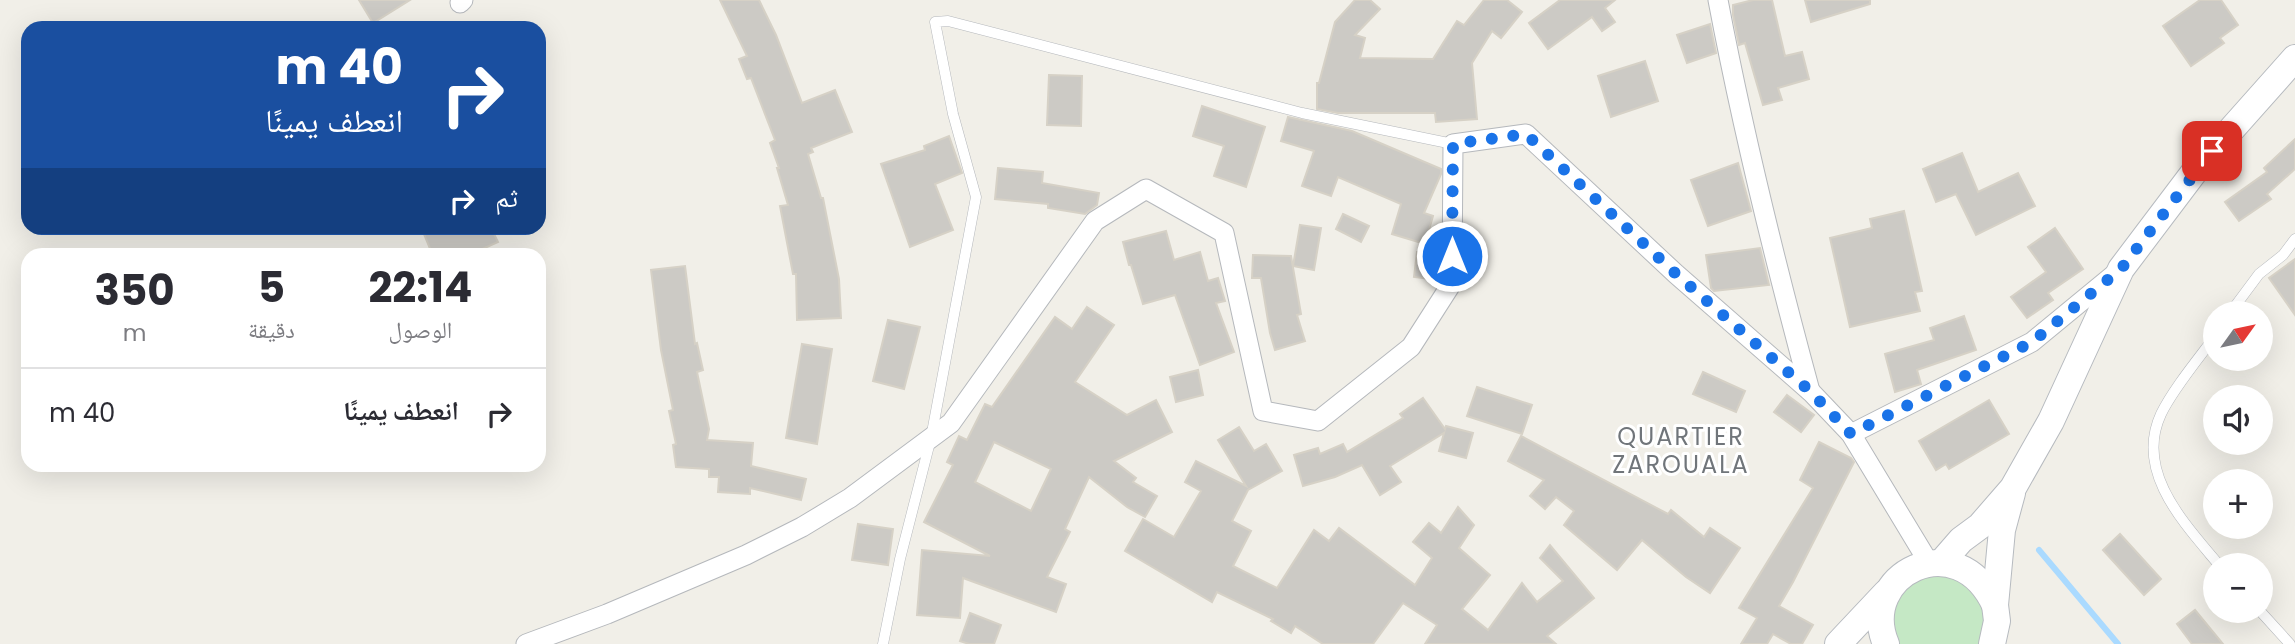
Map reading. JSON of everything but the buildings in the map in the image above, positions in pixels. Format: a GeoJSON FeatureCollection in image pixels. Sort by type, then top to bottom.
{"type":"FeatureCollection","features":[{"type":"Feature","properties":{"kind":"street"},"geometry":{"type":"LineString","coordinates":[[1718,0],[1777,269],[1811,392]]}},
{"type":"Feature","properties":{"kind":"street"},"geometry":{"type":"LineString","coordinates":[[1935,563],[1980,526],[2013,488],[2051,421],[2121,269],[2198,167],[2295,58]]}},
{"type":"Feature","properties":{"kind":"street"},"geometry":{"type":"LineString","coordinates":[[526,644],[607,614],[746,555],[802,527],[850,498],[951,424],[1095,221],[1146,190],[1224,233],[1263,411],[1318,421],[1411,347],[1452,284],[1453,144],[1526,134],[1676,274],[1811,392],[1851,434],[1935,563]]}},
{"type":"Feature","properties":{"kind":"street"},"geometry":{"type":"LineString","coordinates":[[1851,434],[2032,342],[2121,269]]}},
{"type":"Feature","properties":{"kind":"street"},"geometry":{"type":"LineString","coordinates":[[1995,642],[1995,605],[2002,530],[2013,488]]}},
{"type":"Feature","properties":{"kind":"street"},"geometry":{"type":"LineString","coordinates":[[1838,644],[1900,577],[1913,568],[1935,563],[1959,566],[1975,575],[1987,588],[1995,605]]}},
{"type":"Feature","properties":{"kind":"street"},"geometry":{"type":"LineString","coordinates":[[1886,644],[1881,624],[1883,606],[1890,589]]}},
{"type":"Feature","properties":{"kind":"lane"},"geometry":{"type":"LineString","coordinates":[[883,644],[900,559],[931,438],[976,197],[953,114],[935,22],[948,21],[1302,113],[1453,144]]}},
{"type":"Feature","properties":{"kind":"lane"},"geometry":{"type":"LineString","coordinates":[[2239,301],[2259,274],[2283,255],[2295,239]]}},
{"type":"Feature","properties":{"kind":"lane"},"geometry":{"type":"LineString","coordinates":[[2203,354],[2162,412],[2155,430],[2155,457],[2157,476],[2176,513],[2209,553]]}},
{"type":"Feature","properties":{"kind":"lane"},"geometry":{"type":"LineString","coordinates":[[2271,623],[2290,644]]}},
{"type":"Feature","properties":{"kind":"green space"},"geometry":{"type":"Polygon","coordinates":[[[1918,576],[1959,576],[1986,607],[1982,644],[1896,644],[1891,608],[1918,576]]]}},
{"type":"Feature","properties":{"kind":"waterway"},"geometry":{"type":"LineString","coordinates":[[2039,550],[2118,644]]}},
{"type":"Feature","properties":{"kind":"district","name":"QUARTIER ZAROUALA"},"geometry":{"type":"Point","coordinates":[1681,450]}},
{"type":"Feature","properties":{"kind":"route"},"geometry":{"type":"LineString","coordinates":[[1452,256],[1453,144],[1526,134],[1676,274],[1811,392],[1851,434],[2032,342],[2121,269],[2212,151]]}}]}
